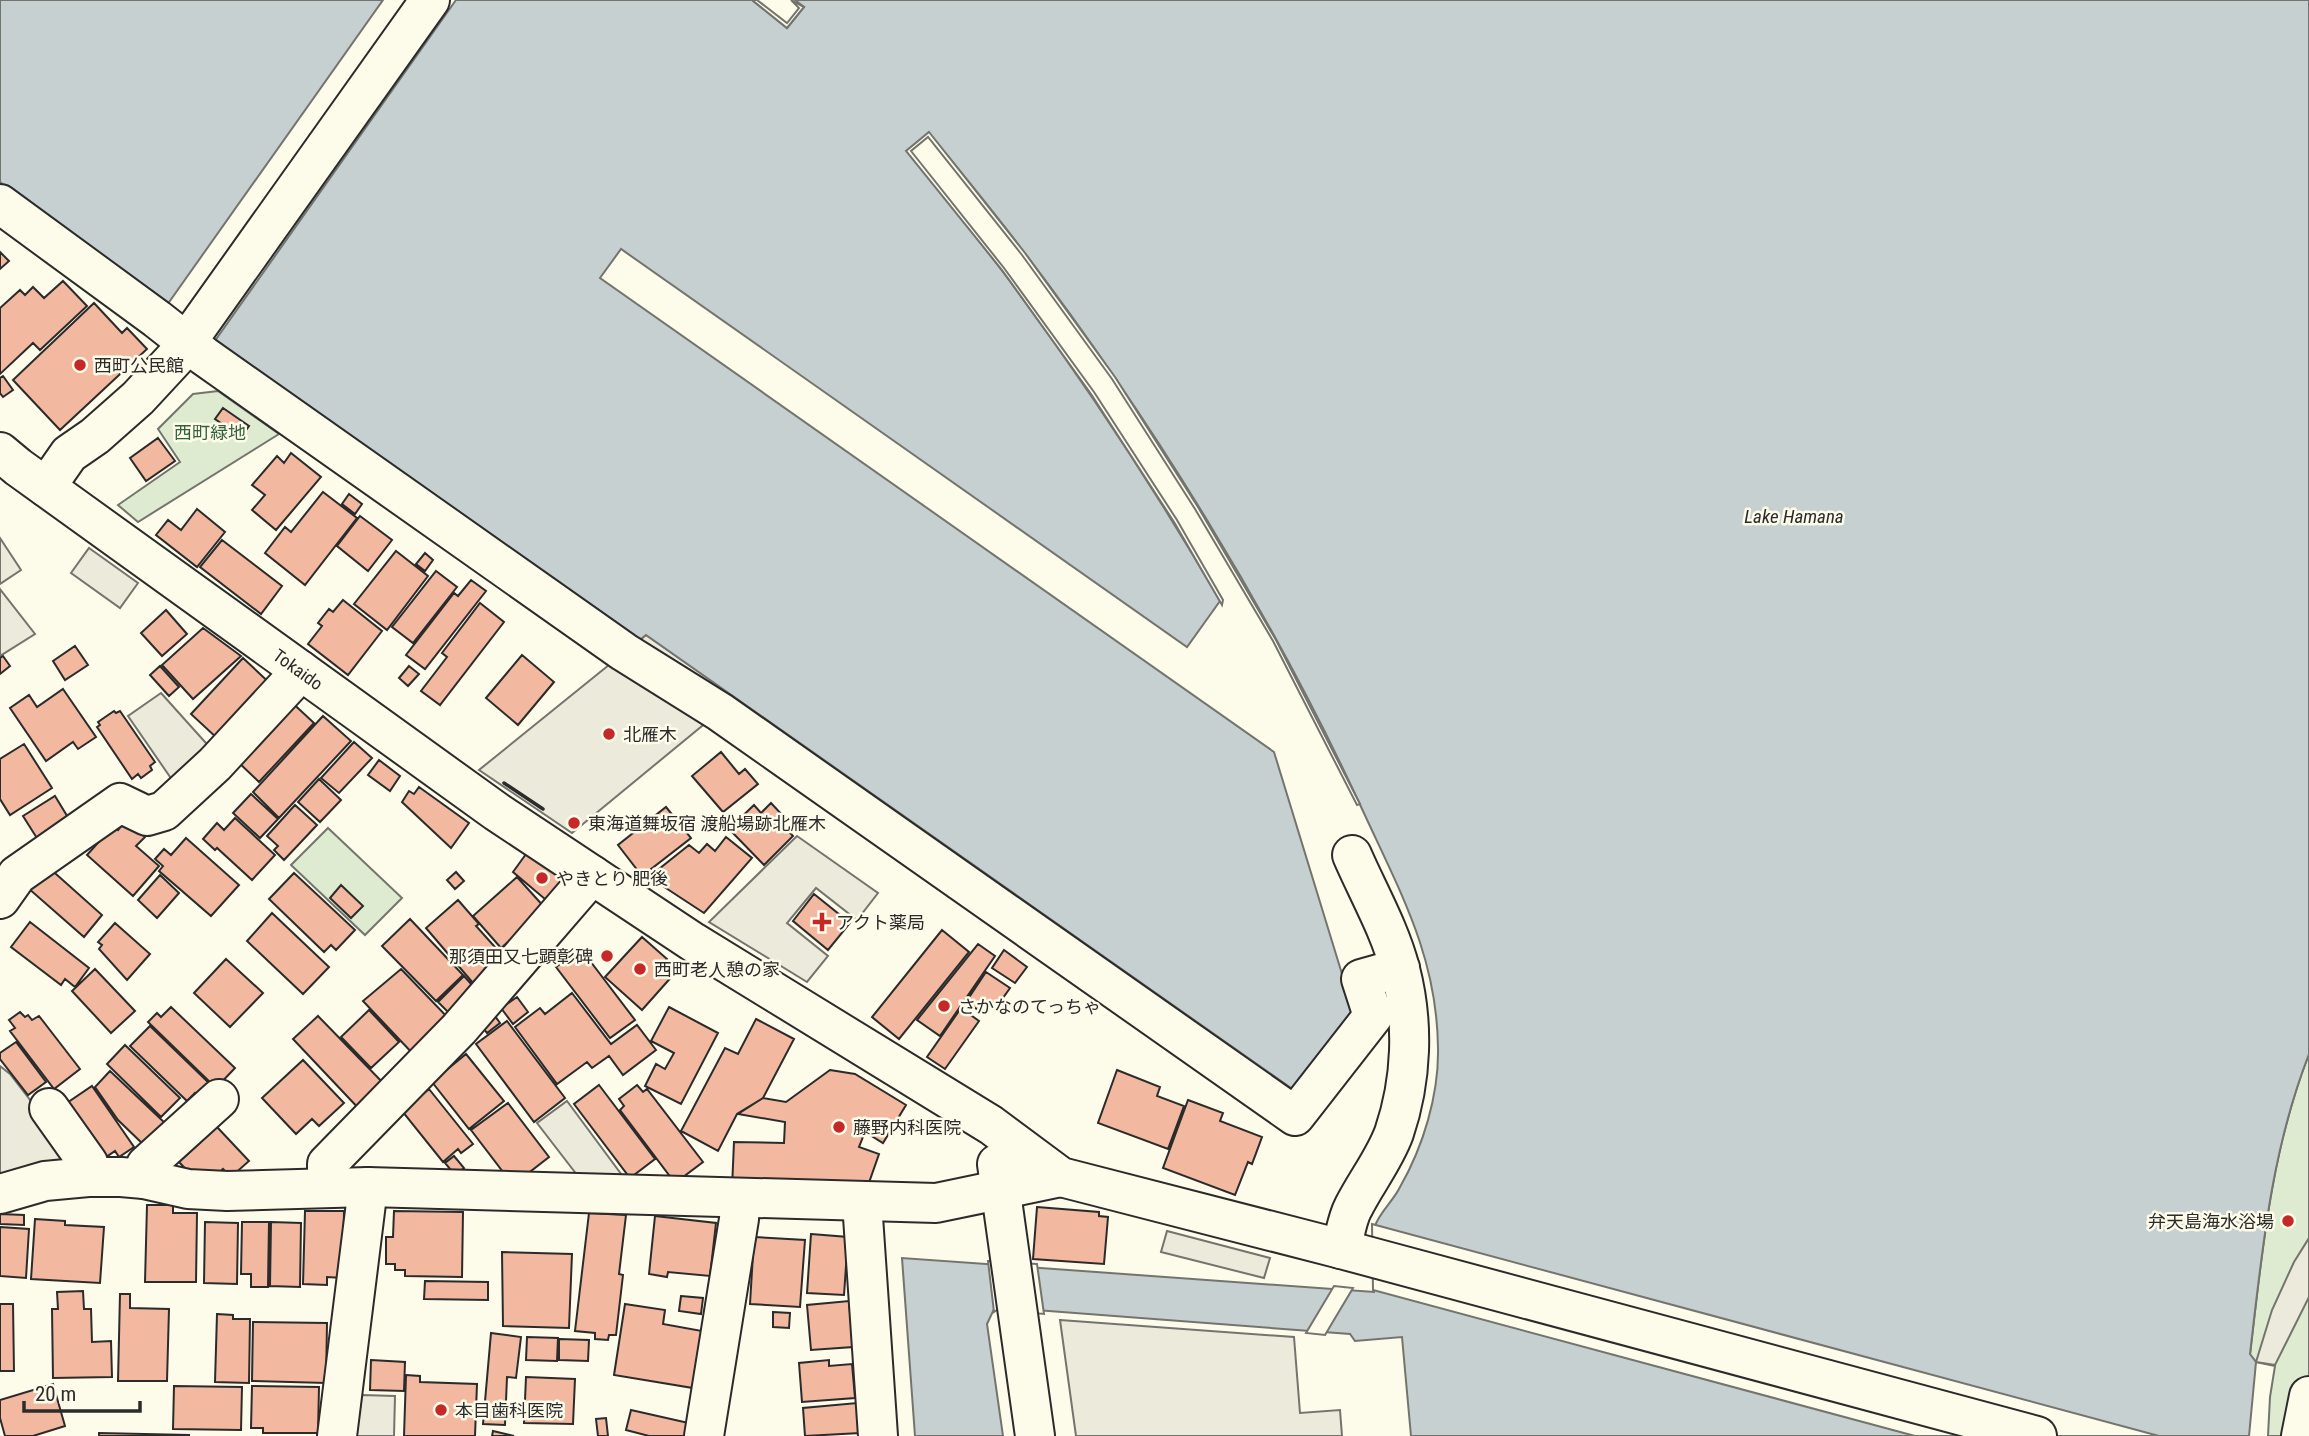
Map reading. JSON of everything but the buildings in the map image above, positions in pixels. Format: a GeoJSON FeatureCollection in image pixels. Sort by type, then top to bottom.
{"type":"FeatureCollection","features":[{"type":"Feature","properties":{"kind":"street"},"geometry":{"type":"LineString","coordinates":[[46,487],[69,454],[95,436],[138,398],[187,343],[430,0]]}},
{"type":"Feature","properties":{"kind":"street"},"geometry":{"type":"LineString","coordinates":[[0,204],[187,343],[624,652],[720,712],[1295,1116],[1373,1016],[1361,979],[1400,968]]}},
{"type":"Feature","properties":{"kind":"street","name":"Tokaido"},"geometry":{"type":"LineString","coordinates":[[3,460],[46,487],[497,812],[694,942],[991,1125],[1061,1177]]}},
{"type":"Feature","properties":{"kind":"street"},"geometry":{"type":"LineString","coordinates":[[0,899],[17,875],[120,803],[147,816],[164,811],[215,764],[300,670]]}},
{"type":"Feature","properties":{"kind":"street"},"geometry":{"type":"LineString","coordinates":[[1352,855],[1400,968],[1408,1009],[1409,1051],[1405,1093],[1393,1134],[1376,1172],[1352,1209],[1354,1252]]}},
{"type":"Feature","properties":{"kind":"street"},"geometry":{"type":"LineString","coordinates":[[327,1187],[327,1164],[458,1029],[592,875]]}},
{"type":"Feature","properties":{"kind":"street"},"geometry":{"type":"LineString","coordinates":[[144,1179],[146,1165],[219,1099]]}},
{"type":"Feature","properties":{"kind":"street"},"geometry":{"type":"LineString","coordinates":[[50,1108],[88,1163],[88,1177]]}},
{"type":"Feature","properties":{"kind":"street"},"geometry":{"type":"LineString","coordinates":[[991,1125],[1035,1436]]}},
{"type":"Feature","properties":{"kind":"street"},"geometry":{"type":"LineString","coordinates":[[0,1194],[45,1181],[88,1177],[144,1179],[201,1190],[368,1187],[936,1203],[1061,1177],[1354,1252],[2037,1436]]}},
{"type":"Feature","properties":{"kind":"street"},"geometry":{"type":"LineString","coordinates":[[337,1436],[368,1187]]}},
{"type":"Feature","properties":{"kind":"street"},"geometry":{"type":"LineString","coordinates":[[704,1436],[740,1199]]}},
{"type":"Feature","properties":{"kind":"street"},"geometry":{"type":"LineString","coordinates":[[862,1202],[878,1436]]}},
{"type":"Feature","properties":{"kind":"street"},"geometry":{"type":"LineString","coordinates":[[2301,1436],[2309,1396]]}},
{"type":"Feature","properties":{"kind":"green space","name":"西町緑地"},"geometry":{"type":"Polygon","coordinates":[[[218,391],[279,434],[138,522],[118,505],[180,462],[158,429],[193,394],[218,391]]]}},
{"type":"Feature","properties":{"kind":"green space"},"geometry":{"type":"Polygon","coordinates":[[[328,828],[402,898],[365,935],[291,865],[328,828]]]}},
{"type":"Feature","properties":{"kind":"green space"},"geometry":{"type":"Polygon","coordinates":[[[2309,1054],[2309,1436],[2268,1436],[2275,1366],[2256,1362],[2250,1355],[2264,1240],[2277,1165],[2285,1127],[2309,1054]]]}},
{"type":"Feature","properties":{"kind":"shaded area"},"geometry":{"type":"Polygon","coordinates":[[[0,538],[21,570],[0,584],[0,538]]]}},
{"type":"Feature","properties":{"kind":"shaded area"},"geometry":{"type":"Polygon","coordinates":[[[89,548],[138,583],[120,608],[71,573],[89,548]]]}},
{"type":"Feature","properties":{"kind":"shaded area"},"geometry":{"type":"Polygon","coordinates":[[[0,589],[35,634],[0,656],[0,589]]]}},
{"type":"Feature","properties":{"kind":"shaded area"},"geometry":{"type":"Polygon","coordinates":[[[646,635],[736,698],[572,833],[479,770],[646,635]]]}},
{"type":"Feature","properties":{"kind":"shaded area"},"geometry":{"type":"Polygon","coordinates":[[[161,693],[214,752],[177,787],[128,716],[161,693]]]}},
{"type":"Feature","properties":{"kind":"shaded area"},"geometry":{"type":"Polygon","coordinates":[[[797,836],[878,893],[857,920],[816,888],[787,923],[828,956],[807,982],[709,922],[797,836]]]}},
{"type":"Feature","properties":{"kind":"shaded area"},"geometry":{"type":"Polygon","coordinates":[[[0,1066],[10,1074],[81,1166],[0,1182],[0,1066]]]}},
{"type":"Feature","properties":{"kind":"shaded area"},"geometry":{"type":"Polygon","coordinates":[[[567,1101],[627,1182],[581,1180],[537,1123],[567,1101]]]}},
{"type":"Feature","properties":{"kind":"shaded area"},"geometry":{"type":"Polygon","coordinates":[[[1167,1231],[1270,1258],[1264,1278],[1161,1252],[1167,1231]]]}},
{"type":"Feature","properties":{"kind":"shaded area"},"geometry":{"type":"Polygon","coordinates":[[[2309,1238],[2309,1297],[2275,1365],[2256,1362],[2272,1310],[2294,1262],[2309,1238]]]}},
{"type":"Feature","properties":{"kind":"shaded area"},"geometry":{"type":"Polygon","coordinates":[[[1060,1320],[1294,1337],[1300,1413],[1340,1410],[1342,1436],[1076,1436],[1060,1320]]]}},
{"type":"Feature","properties":{"kind":"shaded area"},"geometry":{"type":"Polygon","coordinates":[[[362,1395],[395,1396],[394,1436],[356,1436],[362,1395]]]}},
{"type":"Feature","properties":{"kind":"water"},"geometry":{"type":"Polygon","coordinates":[[[0,0],[383,0],[167,305],[0,182],[0,0]]]}},
{"type":"Feature","properties":{"kind":"water","name":"Lake Hamana"},"geometry":{"type":"Polygon","coordinates":[[[456,0],[752,0],[787,28],[804,7],[795,0],[2309,0],[2309,1054],[2285,1127],[2270,1202],[2250,1354],[2256,1362],[2249,1436],[1411,1436],[1402,1337],[1355,1341],[1350,1334],[995,1307],[987,1324],[1003,1436],[915,1436],[902,1258],[1374,1292],[1375,1226],[1416,1155],[1436,1084],[1436,1015],[1424,954],[1403,897],[1328,738],[1251,594],[1119,384],[1001,222],[929,133],[907,151],[991,257],[1061,352],[1143,475],[1220,601],[1187,647],[621,249],[600,278],[1274,752],[1354,1013],[1298,1093],[646,635],[636,643],[212,345],[456,0]]]}},
{"type":"Feature","properties":{"kind":"pier"},"geometry":{"type":"Polygon","coordinates":[[[752,0],[757,0],[787,23],[799,8],[791,0],[804,7],[787,28],[752,0]]]}},
{"type":"Feature","properties":{"kind":"pier"},"geometry":{"type":"Polygon","coordinates":[[[929,132],[1025,253],[1115,377],[1198,507],[1276,640],[1360,804],[1357,805],[1273,641],[1195,509],[1112,379],[1022,255],[928,137],[911,151],[1004,268],[1094,392],[1177,520],[1223,600],[1222,605],[1174,522],[1091,394],[1002,270],[906,151],[929,132]]]}},
{"type":"Feature","properties":{"kind":"pier"},"geometry":{"type":"Polygon","coordinates":[[[1372,1224],[2159,1436],[1915,1436],[1373,1290],[1372,1224]]]}},
{"type":"Feature","properties":{"kind":"pier"},"geometry":{"type":"Polygon","coordinates":[[[988,1261],[1037,1264],[1044,1314],[997,1310],[994,1312],[988,1261]]]}},
{"type":"Feature","properties":{"kind":"pier"},"geometry":{"type":"Polygon","coordinates":[[[1334,1286],[1353,1288],[1325,1335],[1306,1333],[1334,1286]]]}},
{"type":"Feature","properties":{"kind":"wall"},"geometry":{"type":"LineString","coordinates":[[504,783],[543,809]]}},
{"type":"Feature","properties":{"kind":"place","name":"西町公民館"},"geometry":{"type":"Point","coordinates":[80,365]}},
{"type":"Feature","properties":{"kind":"place","name":"北雁木"},"geometry":{"type":"Point","coordinates":[609,734]}},
{"type":"Feature","properties":{"kind":"place","name":"東海道舞坂宿 渡船場跡北雁木"},"geometry":{"type":"Point","coordinates":[574,823]}},
{"type":"Feature","properties":{"kind":"place","name":"やきとり 肥後"},"geometry":{"type":"Point","coordinates":[542,878]}},
{"type":"Feature","properties":{"kind":"place","name":"アクト薬局"},"geometry":{"type":"Point","coordinates":[822,922]}},
{"type":"Feature","properties":{"kind":"place","name":"那須田又七顕彰碑"},"geometry":{"type":"Point","coordinates":[607,956]}},
{"type":"Feature","properties":{"kind":"place","name":"西町老人憩の家"},"geometry":{"type":"Point","coordinates":[640,969]}},
{"type":"Feature","properties":{"kind":"place","name":"さかなのてっちゃ"},"geometry":{"type":"Point","coordinates":[944,1006]}},
{"type":"Feature","properties":{"kind":"place","name":"藤野内科医院"},"geometry":{"type":"Point","coordinates":[839,1127]}},
{"type":"Feature","properties":{"kind":"place","name":"弁天島海水浴場"},"geometry":{"type":"Point","coordinates":[2288,1221]}},
{"type":"Feature","properties":{"kind":"place","name":"本目歯科医院"},"geometry":{"type":"Point","coordinates":[441,1410]}}]}
